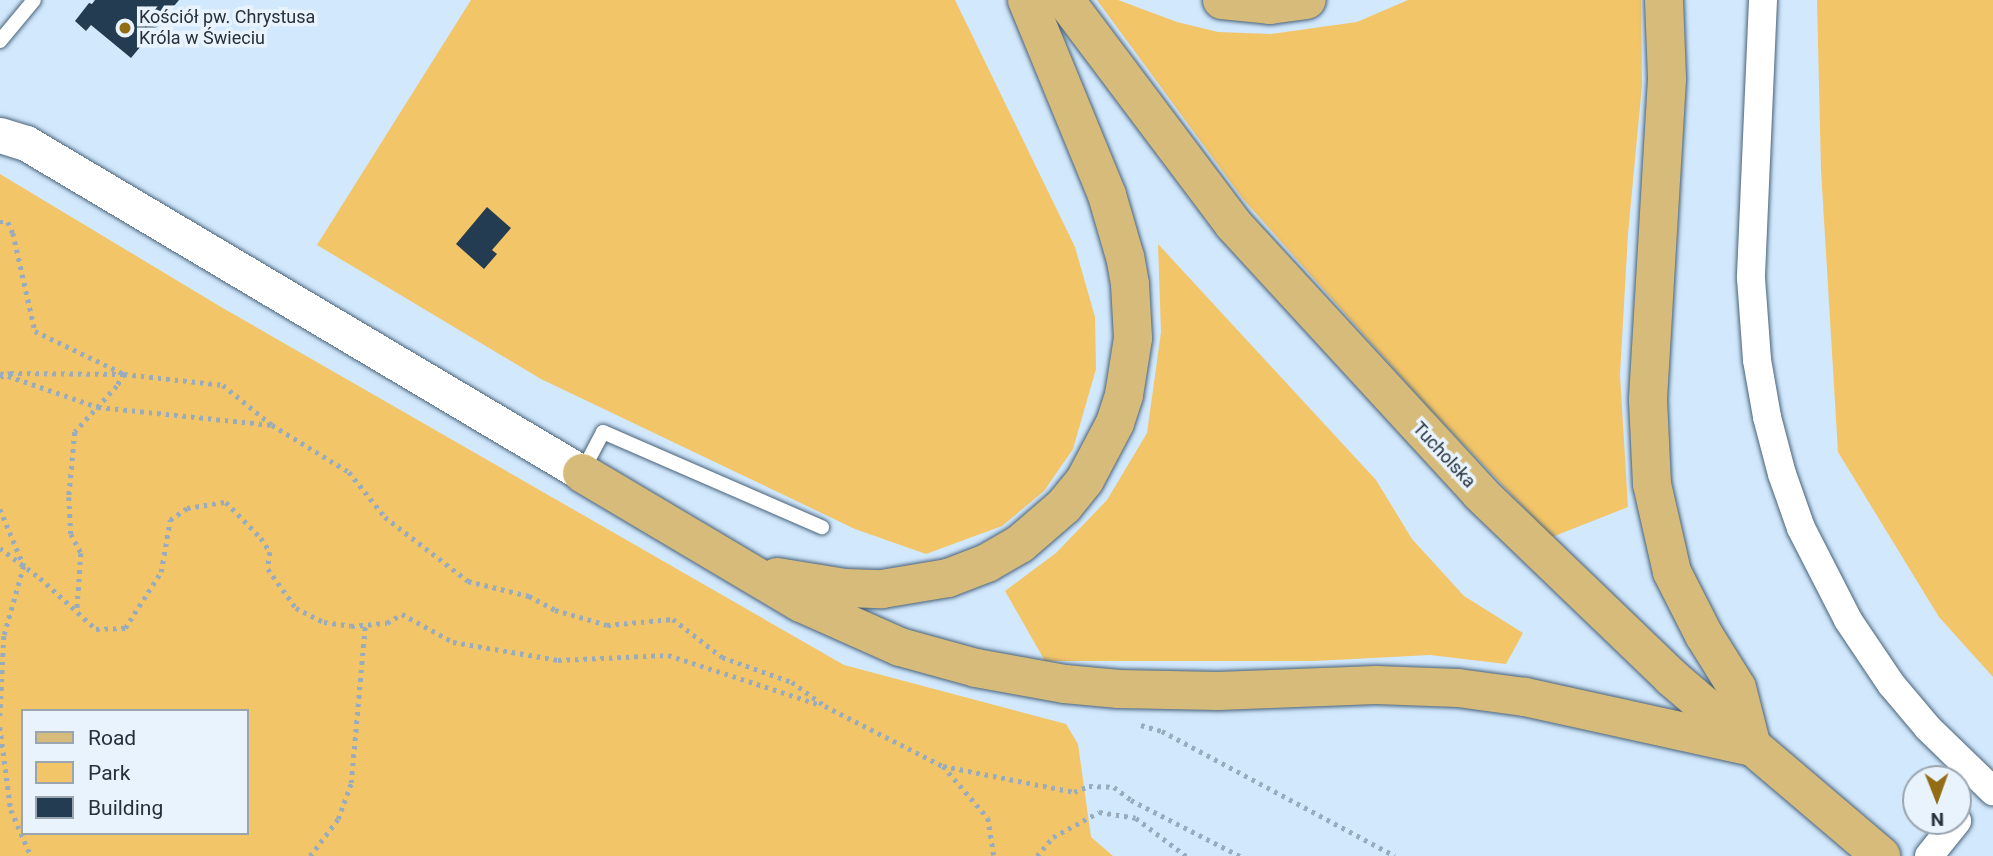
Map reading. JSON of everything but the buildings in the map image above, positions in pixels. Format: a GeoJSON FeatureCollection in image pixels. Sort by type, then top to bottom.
{"type":"FeatureCollection","features":[{"type":"Feature","properties":{"kind":"main road"},"geometry":{"type":"LineString","coordinates":[[745,569],[845,588],[882,589],[948,578],[986,563],[1041,528],[1085,480],[1102,451],[1124,396],[1129,368],[1133,338],[1130,284],[1107,195],[1027,0]]}},
{"type":"Feature","properties":{"kind":"main road","name":"Tucholska"},"geometry":{"type":"LineString","coordinates":[[1065,0],[1233,224],[1480,493],[1573,586],[1752,747],[1881,856]]}},
{"type":"Feature","properties":{"kind":"main road"},"geometry":{"type":"LineString","coordinates":[[1222,0],[1270,5],[1307,0]]}},
{"type":"Feature","properties":{"kind":"main road"},"geometry":{"type":"LineString","coordinates":[[582,473],[802,603],[869,634],[939,658],[1020,677],[1119,689],[1218,691],[1376,685],[1458,688],[1525,697],[1752,747],[1737,688],[1704,635],[1672,572],[1652,484],[1648,400],[1667,79],[1664,0]]}},
{"type":"Feature","properties":{"kind":"street"},"geometry":{"type":"LineString","coordinates":[[1763,0],[1751,278],[1757,360],[1767,417],[1782,474],[1801,528],[1848,620],[1891,684],[1928,728],[1989,788],[1972,806]]}},
{"type":"Feature","properties":{"kind":"street"},"geometry":{"type":"LineString","coordinates":[[0,116],[13,139],[582,473]]}},
{"type":"Feature","properties":{"kind":"street"},"geometry":{"type":"LineString","coordinates":[[1929,856],[1946,835]]}},
{"type":"Feature","properties":{"kind":"lane"},"geometry":{"type":"LineString","coordinates":[[0,41],[33,0]]}},
{"type":"Feature","properties":{"kind":"lane"},"geometry":{"type":"LineString","coordinates":[[582,473],[603,432],[822,527]]}},
{"type":"Feature","properties":{"kind":"path"},"geometry":{"type":"LineString","coordinates":[[0,222],[8,222],[13,233],[35,331],[124,374]]}},
{"type":"Feature","properties":{"kind":"path"},"geometry":{"type":"LineString","coordinates":[[77,612],[81,553],[71,534],[69,497],[75,432],[124,374]]}},
{"type":"Feature","properties":{"kind":"path"},"geometry":{"type":"LineString","coordinates":[[1,375],[124,374],[223,384],[272,425],[349,471],[385,517],[468,581],[529,596],[555,610],[607,625],[673,619],[722,657],[792,682],[825,706]]}},
{"type":"Feature","properties":{"kind":"path"},"geometry":{"type":"LineString","coordinates":[[1,375],[98,407],[272,425]]}},
{"type":"Feature","properties":{"kind":"path"},"geometry":{"type":"LineString","coordinates":[[0,548],[96,629],[125,628],[161,572],[170,520],[187,508],[226,502],[261,538],[270,552],[268,569],[296,608],[324,622],[365,625],[387,623],[402,614],[453,642],[558,660],[668,655],[825,706],[943,766],[1074,792],[1089,786],[1114,787],[1131,800],[1240,856]]}},
{"type":"Feature","properties":{"kind":"path"},"geometry":{"type":"LineString","coordinates":[[0,509],[24,566],[4,636],[0,717]]}},
{"type":"Feature","properties":{"kind":"path"},"geometry":{"type":"LineString","coordinates":[[310,856],[338,819],[351,783],[365,625]]}},
{"type":"Feature","properties":{"kind":"path"},"geometry":{"type":"LineString","coordinates":[[0,727],[11,810],[21,833]]}},
{"type":"Feature","properties":{"kind":"path"},"geometry":{"type":"LineString","coordinates":[[943,766],[988,818],[994,856]]}},
{"type":"Feature","properties":{"kind":"path"},"geometry":{"type":"LineString","coordinates":[[1037,856],[1053,837],[1099,812],[1136,818],[1186,856]]}},
{"type":"Feature","properties":{"kind":"path"},"geometry":{"type":"LineString","coordinates":[[22,835],[31,856]]}},
{"type":"Feature","properties":{"kind":"green space"},"geometry":{"type":"Polygon","coordinates":[[[471,0],[955,0],[1075,247],[1095,317],[1096,369],[1073,449],[1044,491],[1002,526],[926,554],[855,529],[541,379],[317,245],[471,0]]]}},
{"type":"Feature","properties":{"kind":"green space"},"geometry":{"type":"Polygon","coordinates":[[[1097,0],[1118,0],[1177,22],[1218,32],[1271,34],[1357,22],[1408,0],[1641,0],[1642,85],[1628,234],[1620,375],[1628,507],[1552,537],[1428,407],[1243,199],[1097,0]]]}},
{"type":"Feature","properties":{"kind":"green space"},"geometry":{"type":"Polygon","coordinates":[[[1817,0],[1993,0],[1993,677],[1939,617],[1838,452],[1821,170],[1817,0]]]}},
{"type":"Feature","properties":{"kind":"green space"},"geometry":{"type":"Polygon","coordinates":[[[0,174],[221,307],[844,665],[1066,724],[1078,744],[1091,837],[1113,856],[0,856],[0,174]]]}},
{"type":"Feature","properties":{"kind":"green space"},"geometry":{"type":"Polygon","coordinates":[[[1158,244],[1376,480],[1412,539],[1464,596],[1523,633],[1506,664],[1430,655],[1314,661],[1045,661],[1005,591],[1056,553],[1107,500],[1147,433],[1161,332],[1158,244]]]}},
{"type":"Feature","properties":{"kind":"place","name":"Kościół pw. Chrystusa Króla w Świeciu"},"geometry":{"type":"Point","coordinates":[125,28]}}]}
